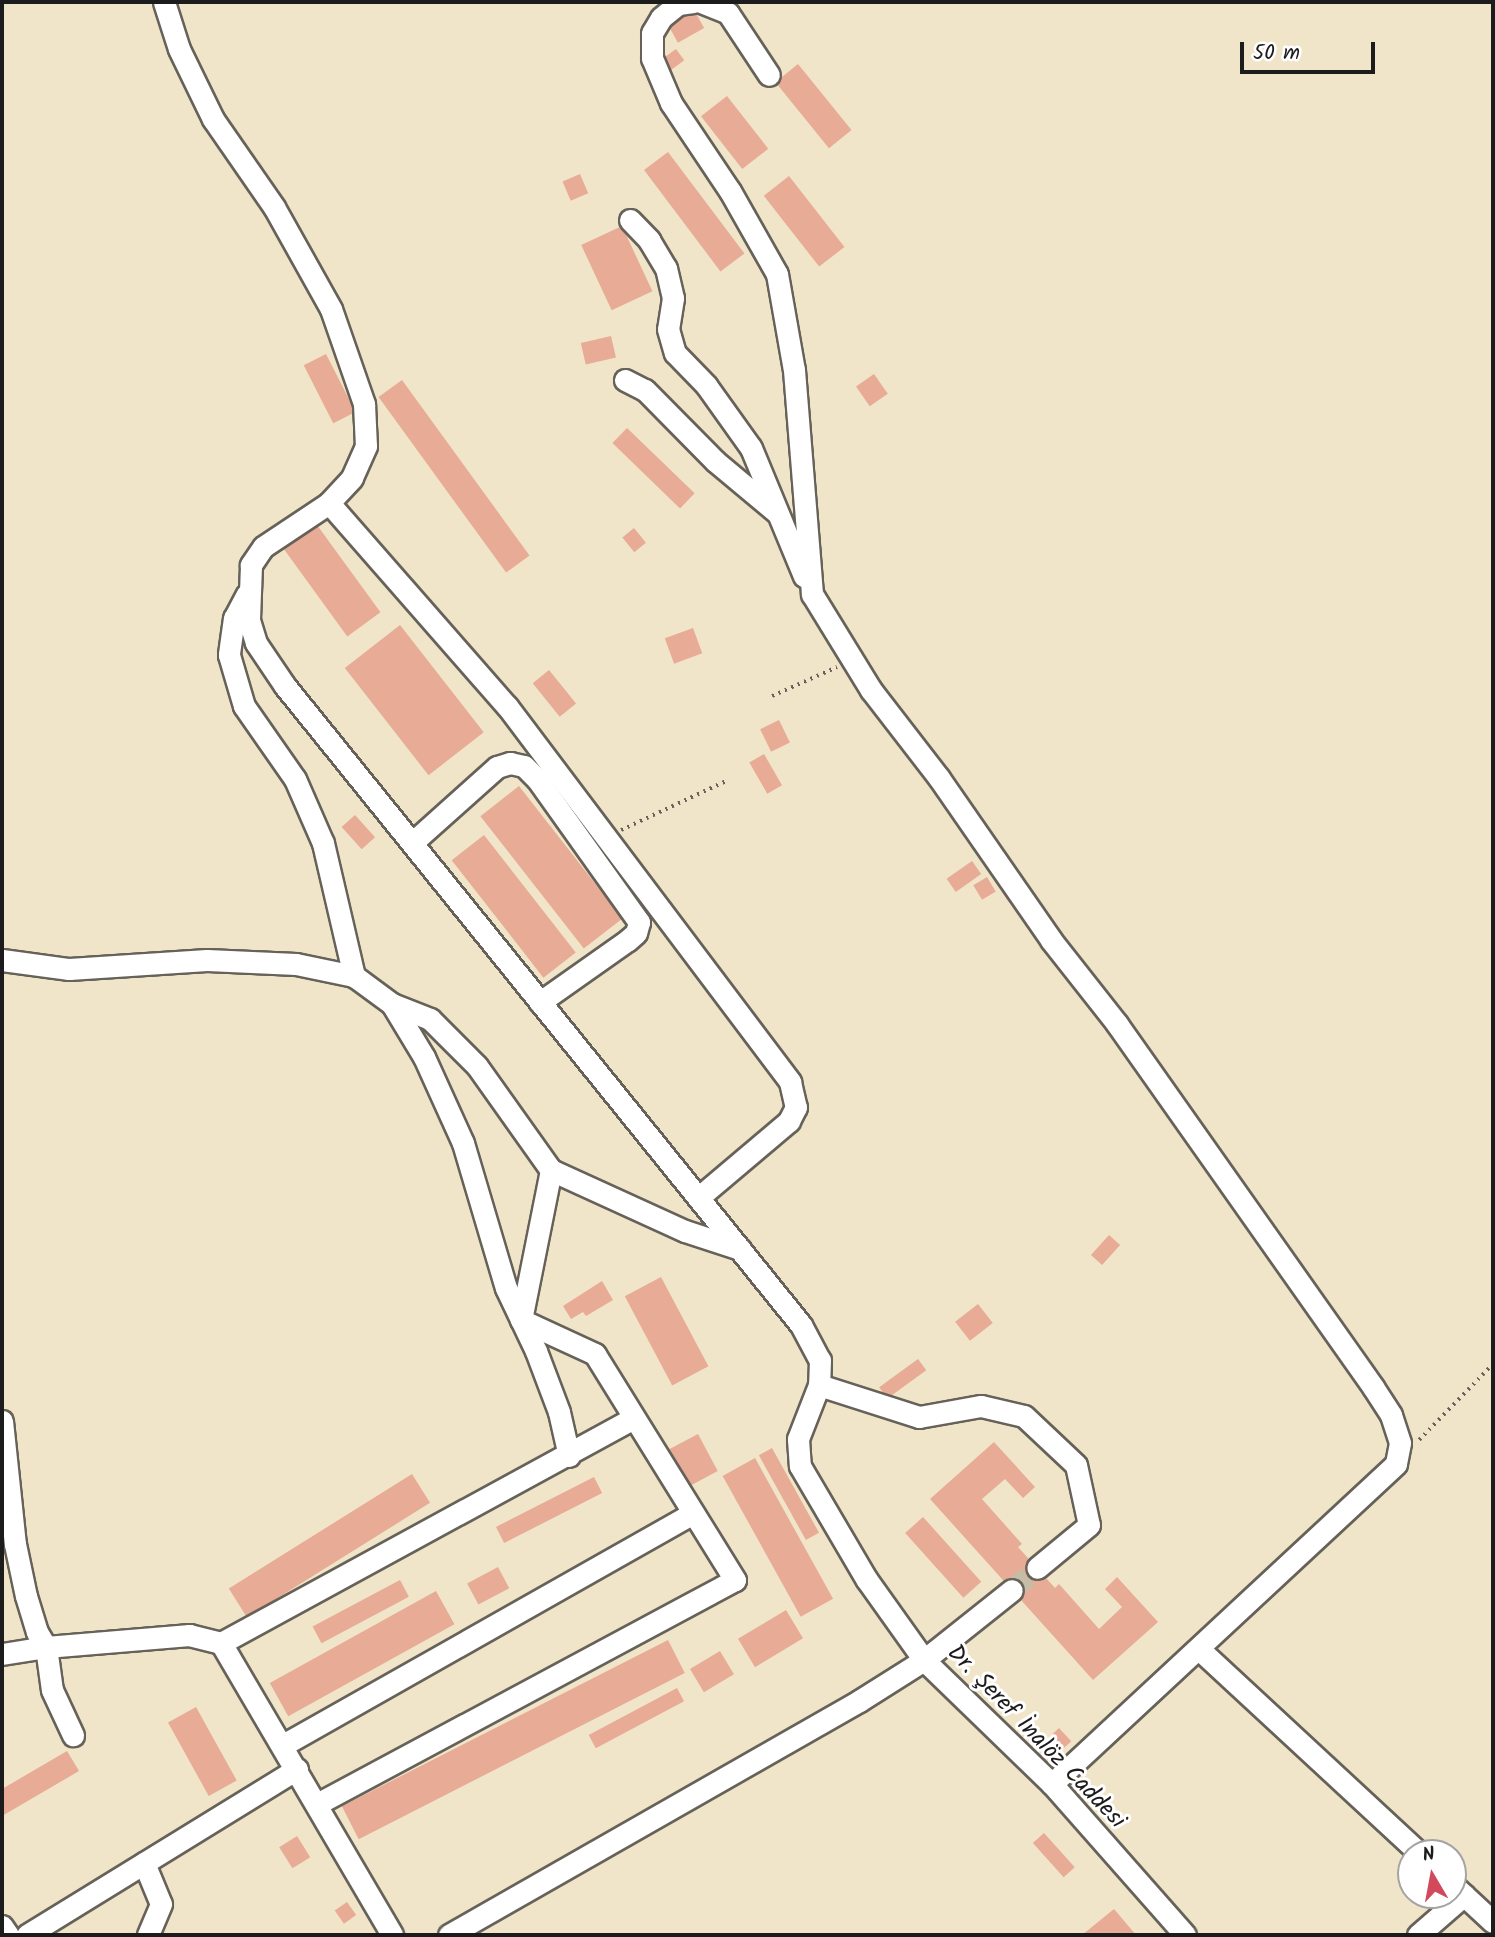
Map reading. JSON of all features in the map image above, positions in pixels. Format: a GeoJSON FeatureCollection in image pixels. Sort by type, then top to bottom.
{"type":"FeatureCollection","features":[{"type":"Feature","properties":{"kind":"lane"},"geometry":{"type":"LineString","coordinates":[[164,2],[179,49],[213,119],[274,207],[331,309],[364,404],[366,446],[352,478],[328,503],[263,547],[251,565],[249,621],[256,643],[285,686],[801,1325],[820,1360],[819,1385],[798,1438],[800,1466],[867,1580],[923,1660],[449,1935]]}},
{"type":"Feature","properties":{"kind":"lane"},"geometry":{"type":"LineString","coordinates":[[693,2],[678,4],[661,18],[652,33],[652,58],[671,103],[730,191],[777,275],[794,370],[812,594]]}},
{"type":"Feature","properties":{"kind":"lane"},"geometry":{"type":"LineString","coordinates":[[701,2],[728,13],[769,75]]}},
{"type":"Feature","properties":{"kind":"lane"},"geometry":{"type":"LineString","coordinates":[[630,220],[649,240],[666,268],[673,298],[668,329],[675,353],[706,385],[751,448],[812,594],[852,660],[939,778],[1051,940],[1117,1024],[1373,1387],[1391,1415],[1401,1443],[1396,1464],[1200,1650],[1052,1784]]}},
{"type":"Feature","properties":{"kind":"lane"},"geometry":{"type":"LineString","coordinates":[[625,380],[645,390],[715,461],[778,513]]}},
{"type":"Feature","properties":{"kind":"lane"},"geometry":{"type":"LineString","coordinates":[[328,503],[507,706],[790,1082],[796,1107],[789,1121],[699,1197]]}},
{"type":"Feature","properties":{"kind":"lane"},"geometry":{"type":"LineString","coordinates":[[248,593],[234,618],[229,654],[244,706],[295,779],[323,843],[354,976]]}},
{"type":"Feature","properties":{"kind":"lane"},"geometry":{"type":"LineString","coordinates":[[413,842],[497,767],[510,763],[524,765],[537,779],[639,922],[636,933],[628,940],[540,1002]]}},
{"type":"Feature","properties":{"kind":"lane"},"geometry":{"type":"LineString","coordinates":[[2,960],[69,969],[219,961],[296,964],[354,976],[392,1004],[430,1019],[477,1066],[551,1170],[685,1231],[740,1249]]}},
{"type":"Feature","properties":{"kind":"lane"},"geometry":{"type":"LineString","coordinates":[[392,1004],[424,1057],[463,1143],[506,1288],[559,1412],[569,1456]]}},
{"type":"Feature","properties":{"kind":"lane"},"geometry":{"type":"LineString","coordinates":[[521,1320],[551,1170]]}},
{"type":"Feature","properties":{"kind":"lane"},"geometry":{"type":"LineString","coordinates":[[317,1804],[735,1580],[595,1354],[521,1320]]}},
{"type":"Feature","properties":{"kind":"lane"},"geometry":{"type":"LineString","coordinates":[[819,1385],[919,1417],[981,1406],[1024,1416],[1076,1465],[1089,1525],[1037,1568]]}},
{"type":"Feature","properties":{"kind":"lane"},"geometry":{"type":"LineString","coordinates":[[2,1654],[46,1647],[189,1635],[221,1643],[569,1456],[633,1418]]}},
{"type":"Feature","properties":{"kind":"lane"},"geometry":{"type":"LineString","coordinates":[[2,1421],[15,1544],[33,1620],[46,1647],[52,1690],[73,1735]]}},
{"type":"Feature","properties":{"kind":"lane"},"geometry":{"type":"LineString","coordinates":[[283,1745],[692,1514]]}},
{"type":"Feature","properties":{"kind":"lane","name":"Dr. Şeref İnalöz Caddesi"},"geometry":{"type":"LineString","coordinates":[[1012,1590],[923,1660],[1052,1784],[1185,1935]]}},
{"type":"Feature","properties":{"kind":"lane"},"geometry":{"type":"LineString","coordinates":[[221,1643],[392,1935]]}},
{"type":"Feature","properties":{"kind":"lane"},"geometry":{"type":"LineString","coordinates":[[1200,1650],[1404,1839]]}},
{"type":"Feature","properties":{"kind":"lane"},"geometry":{"type":"LineString","coordinates":[[27,1935],[297,1769]]}},
{"type":"Feature","properties":{"kind":"lane"},"geometry":{"type":"LineString","coordinates":[[144,1863],[162,1904],[148,1935]]}},
{"type":"Feature","properties":{"kind":"lane"},"geometry":{"type":"LineString","coordinates":[[1467,1898],[1493,1922]]}},
{"type":"Feature","properties":{"kind":"lane"},"geometry":{"type":"LineString","coordinates":[[1418,1935],[1442,1909]]}},
{"type":"Feature","properties":{"kind":"lane"},"geometry":{"type":"LineString","coordinates":[[2,1926],[8,1935]]}},
{"type":"Feature","properties":{"kind":"path"},"geometry":{"type":"LineString","coordinates":[[772,696],[852,660]]}},
{"type":"Feature","properties":{"kind":"path"},"geometry":{"type":"LineString","coordinates":[[606,836],[728,780]]}},
{"type":"Feature","properties":{"kind":"path"},"geometry":{"type":"LineString","coordinates":[[1396,1464],[1493,1364]]}},
{"type":"Feature","properties":{"kind":"building"},"geometry":{"type":"Polygon","coordinates":[[[693,8],[704,28],[678,43],[667,23],[693,8]]]}},
{"type":"Feature","properties":{"kind":"building"},"geometry":{"type":"Polygon","coordinates":[[[676,49],[684,60],[670,71],[661,60],[676,49]]]}},
{"type":"Feature","properties":{"kind":"building"},"geometry":{"type":"Polygon","coordinates":[[[798,64],[851,130],[829,148],[775,82],[798,64]]]}},
{"type":"Feature","properties":{"kind":"building"},"geometry":{"type":"Polygon","coordinates":[[[727,96],[768,149],[742,169],[701,116],[727,96]]]}},
{"type":"Feature","properties":{"kind":"building"},"geometry":{"type":"Polygon","coordinates":[[[668,152],[744,253],[720,271],[644,170],[668,152]]]}},
{"type":"Feature","properties":{"kind":"building"},"geometry":{"type":"Polygon","coordinates":[[[580,174],[588,193],[571,201],[563,181],[580,174]]]}},
{"type":"Feature","properties":{"kind":"building"},"geometry":{"type":"Polygon","coordinates":[[[789,176],[844,247],[819,267],[764,196],[789,176]]]}},
{"type":"Feature","properties":{"kind":"building"},"geometry":{"type":"Polygon","coordinates":[[[622,226],[652,291],[612,310],[581,245],[622,226]]]}},
{"type":"Feature","properties":{"kind":"building"},"geometry":{"type":"Polygon","coordinates":[[[611,336],[616,357],[586,364],[581,343],[611,336]]]}},
{"type":"Feature","properties":{"kind":"building"},"geometry":{"type":"Polygon","coordinates":[[[326,354],[356,412],[333,423],[304,365],[326,354]]]}},
{"type":"Feature","properties":{"kind":"building"},"geometry":{"type":"Polygon","coordinates":[[[874,374],[888,394],[870,406],[856,387],[874,374]]]}},
{"type":"Feature","properties":{"kind":"building"},"geometry":{"type":"Polygon","coordinates":[[[402,380],[530,556],[506,573],[379,397],[402,380]]]}},
{"type":"Feature","properties":{"kind":"building"},"geometry":{"type":"Polygon","coordinates":[[[627,428],[695,493],[680,508],[612,443],[627,428]]]}},
{"type":"Feature","properties":{"kind":"building"},"geometry":{"type":"Polygon","coordinates":[[[317,525],[380,612],[347,636],[284,549],[317,525]]]}},
{"type":"Feature","properties":{"kind":"building"},"geometry":{"type":"Polygon","coordinates":[[[634,528],[646,543],[634,552],[622,537],[634,528]]]}},
{"type":"Feature","properties":{"kind":"building"},"geometry":{"type":"Polygon","coordinates":[[[400,625],[484,732],[429,775],[345,668],[400,625]]]}},
{"type":"Feature","properties":{"kind":"building"},"geometry":{"type":"Polygon","coordinates":[[[693,628],[702,653],[674,664],[665,638],[693,628]]]}},
{"type":"Feature","properties":{"kind":"building"},"geometry":{"type":"Polygon","coordinates":[[[549,670],[576,703],[560,717],[533,683],[549,670]]]}},
{"type":"Feature","properties":{"kind":"building"},"geometry":{"type":"Polygon","coordinates":[[[779,720],[790,742],[771,752],[760,729],[779,720]]]}},
{"type":"Feature","properties":{"kind":"building"},"geometry":{"type":"Polygon","coordinates":[[[764,754],[782,785],[767,794],[749,762],[764,754]]]}},
{"type":"Feature","properties":{"kind":"building"},"geometry":{"type":"Polygon","coordinates":[[[519,786],[622,918],[584,949],[480,816],[519,786]]]}},
{"type":"Feature","properties":{"kind":"building"},"geometry":{"type":"Polygon","coordinates":[[[355,815],[375,837],[362,849],[342,827],[355,815]]]}},
{"type":"Feature","properties":{"kind":"building"},"geometry":{"type":"Polygon","coordinates":[[[484,835],[576,952],[543,978],[452,860],[484,835]]]}},
{"type":"Feature","properties":{"kind":"building"},"geometry":{"type":"Polygon","coordinates":[[[972,861],[981,874],[956,892],[947,879],[972,861]]]}},
{"type":"Feature","properties":{"kind":"building"},"geometry":{"type":"Polygon","coordinates":[[[987,877],[996,892],[982,900],[973,885],[987,877]]]}},
{"type":"Feature","properties":{"kind":"building"},"geometry":{"type":"Polygon","coordinates":[[[1109,1235],[1120,1245],[1102,1265],[1091,1255],[1109,1235]]]}},
{"type":"Feature","properties":{"kind":"building"},"geometry":{"type":"Polygon","coordinates":[[[661,1277],[708,1366],[672,1385],[625,1296],[661,1277]]]}},
{"type":"Feature","properties":{"kind":"building"},"geometry":{"type":"Polygon","coordinates":[[[602,1281],[613,1300],[586,1316],[583,1312],[571,1319],[563,1306],[602,1281]]]}},
{"type":"Feature","properties":{"kind":"building"},"geometry":{"type":"Polygon","coordinates":[[[978,1304],[993,1323],[970,1341],[955,1322],[978,1304]]]}},
{"type":"Feature","properties":{"kind":"building"},"geometry":{"type":"Polygon","coordinates":[[[918,1359],[926,1370],[887,1399],[879,1387],[918,1359]]]}},
{"type":"Feature","properties":{"kind":"building"},"geometry":{"type":"Polygon","coordinates":[[[698,1434],[718,1471],[684,1489],[664,1452],[698,1434]]]}},
{"type":"Feature","properties":{"kind":"building"},"geometry":{"type":"Polygon","coordinates":[[[994,1442],[1035,1487],[1023,1498],[1005,1479],[982,1499],[1022,1544],[1018,1547],[1055,1588],[1059,1584],[1099,1629],[1122,1607],[1105,1589],[1117,1577],[1158,1622],[1093,1680],[930,1499],[994,1442]]]}},
{"type":"Feature","properties":{"kind":"building"},"geometry":{"type":"Polygon","coordinates":[[[772,1448],[819,1533],[806,1540],[759,1455],[772,1448]]]}},
{"type":"Feature","properties":{"kind":"building"},"geometry":{"type":"Polygon","coordinates":[[[755,1458],[833,1599],[801,1617],[723,1476],[755,1458]]]}},
{"type":"Feature","properties":{"kind":"building"},"geometry":{"type":"Polygon","coordinates":[[[412,1474],[430,1503],[247,1617],[229,1588],[412,1474]]]}},
{"type":"Feature","properties":{"kind":"building"},"geometry":{"type":"Polygon","coordinates":[[[594,1477],[602,1493],[504,1543],[496,1527],[594,1477]]]}},
{"type":"Feature","properties":{"kind":"building"},"geometry":{"type":"Polygon","coordinates":[[[923,1517],[981,1582],[963,1598],[905,1533],[923,1517]]]}},
{"type":"Feature","properties":{"kind":"building"},"geometry":{"type":"Polygon","coordinates":[[[498,1567],[509,1588],[478,1605],[467,1583],[498,1567]]]}},
{"type":"Feature","properties":{"kind":"building"},"geometry":{"type":"Polygon","coordinates":[[[400,1580],[409,1597],[322,1643],[313,1626],[400,1580]]]}},
{"type":"Feature","properties":{"kind":"building"},"geometry":{"type":"Polygon","coordinates":[[[436,1591],[454,1624],[288,1716],[270,1683],[436,1591]]]}},
{"type":"Feature","properties":{"kind":"building"},"geometry":{"type":"Polygon","coordinates":[[[786,1610],[803,1638],[755,1667],[738,1639],[786,1610]]]}},
{"type":"Feature","properties":{"kind":"building"},"geometry":{"type":"Polygon","coordinates":[[[668,1640],[685,1673],[359,1839],[342,1806],[668,1640]]]}},
{"type":"Feature","properties":{"kind":"building"},"geometry":{"type":"Polygon","coordinates":[[[720,1651],[734,1674],[704,1692],[690,1669],[720,1651]]]}},
{"type":"Feature","properties":{"kind":"building"},"geometry":{"type":"Polygon","coordinates":[[[677,1688],[684,1701],[596,1748],[589,1735],[677,1688]]]}},
{"type":"Feature","properties":{"kind":"building"},"geometry":{"type":"Polygon","coordinates":[[[196,1707],[237,1780],[209,1796],[168,1723],[196,1707]]]}},
{"type":"Feature","properties":{"kind":"building"},"geometry":{"type":"Polygon","coordinates":[[[1059,1728],[1071,1741],[1057,1754],[1045,1741],[1059,1728]]]}},
{"type":"Feature","properties":{"kind":"building"},"geometry":{"type":"Polygon","coordinates":[[[67,1751],[79,1771],[2,1816],[2,1789],[67,1751]]]}},
{"type":"Feature","properties":{"kind":"building"},"geometry":{"type":"Polygon","coordinates":[[[1044,1833],[1075,1867],[1064,1877],[1033,1843],[1044,1833]]]}},
{"type":"Feature","properties":{"kind":"building"},"geometry":{"type":"Polygon","coordinates":[[[297,1836],[310,1857],[292,1868],[279,1847],[297,1836]]]}},
{"type":"Feature","properties":{"kind":"building"},"geometry":{"type":"Polygon","coordinates":[[[347,1902],[356,1915],[344,1924],[335,1911],[347,1902]]]}},
{"type":"Feature","properties":{"kind":"building"},"geometry":{"type":"Polygon","coordinates":[[[1114,1909],[1136,1935],[1082,1935],[1114,1909]]]}},
{"type":"Feature","properties":{"kind":"tunnel"},"geometry":{"type":"LineString","coordinates":[[1012,1590],[1037,1568]]}}]}
